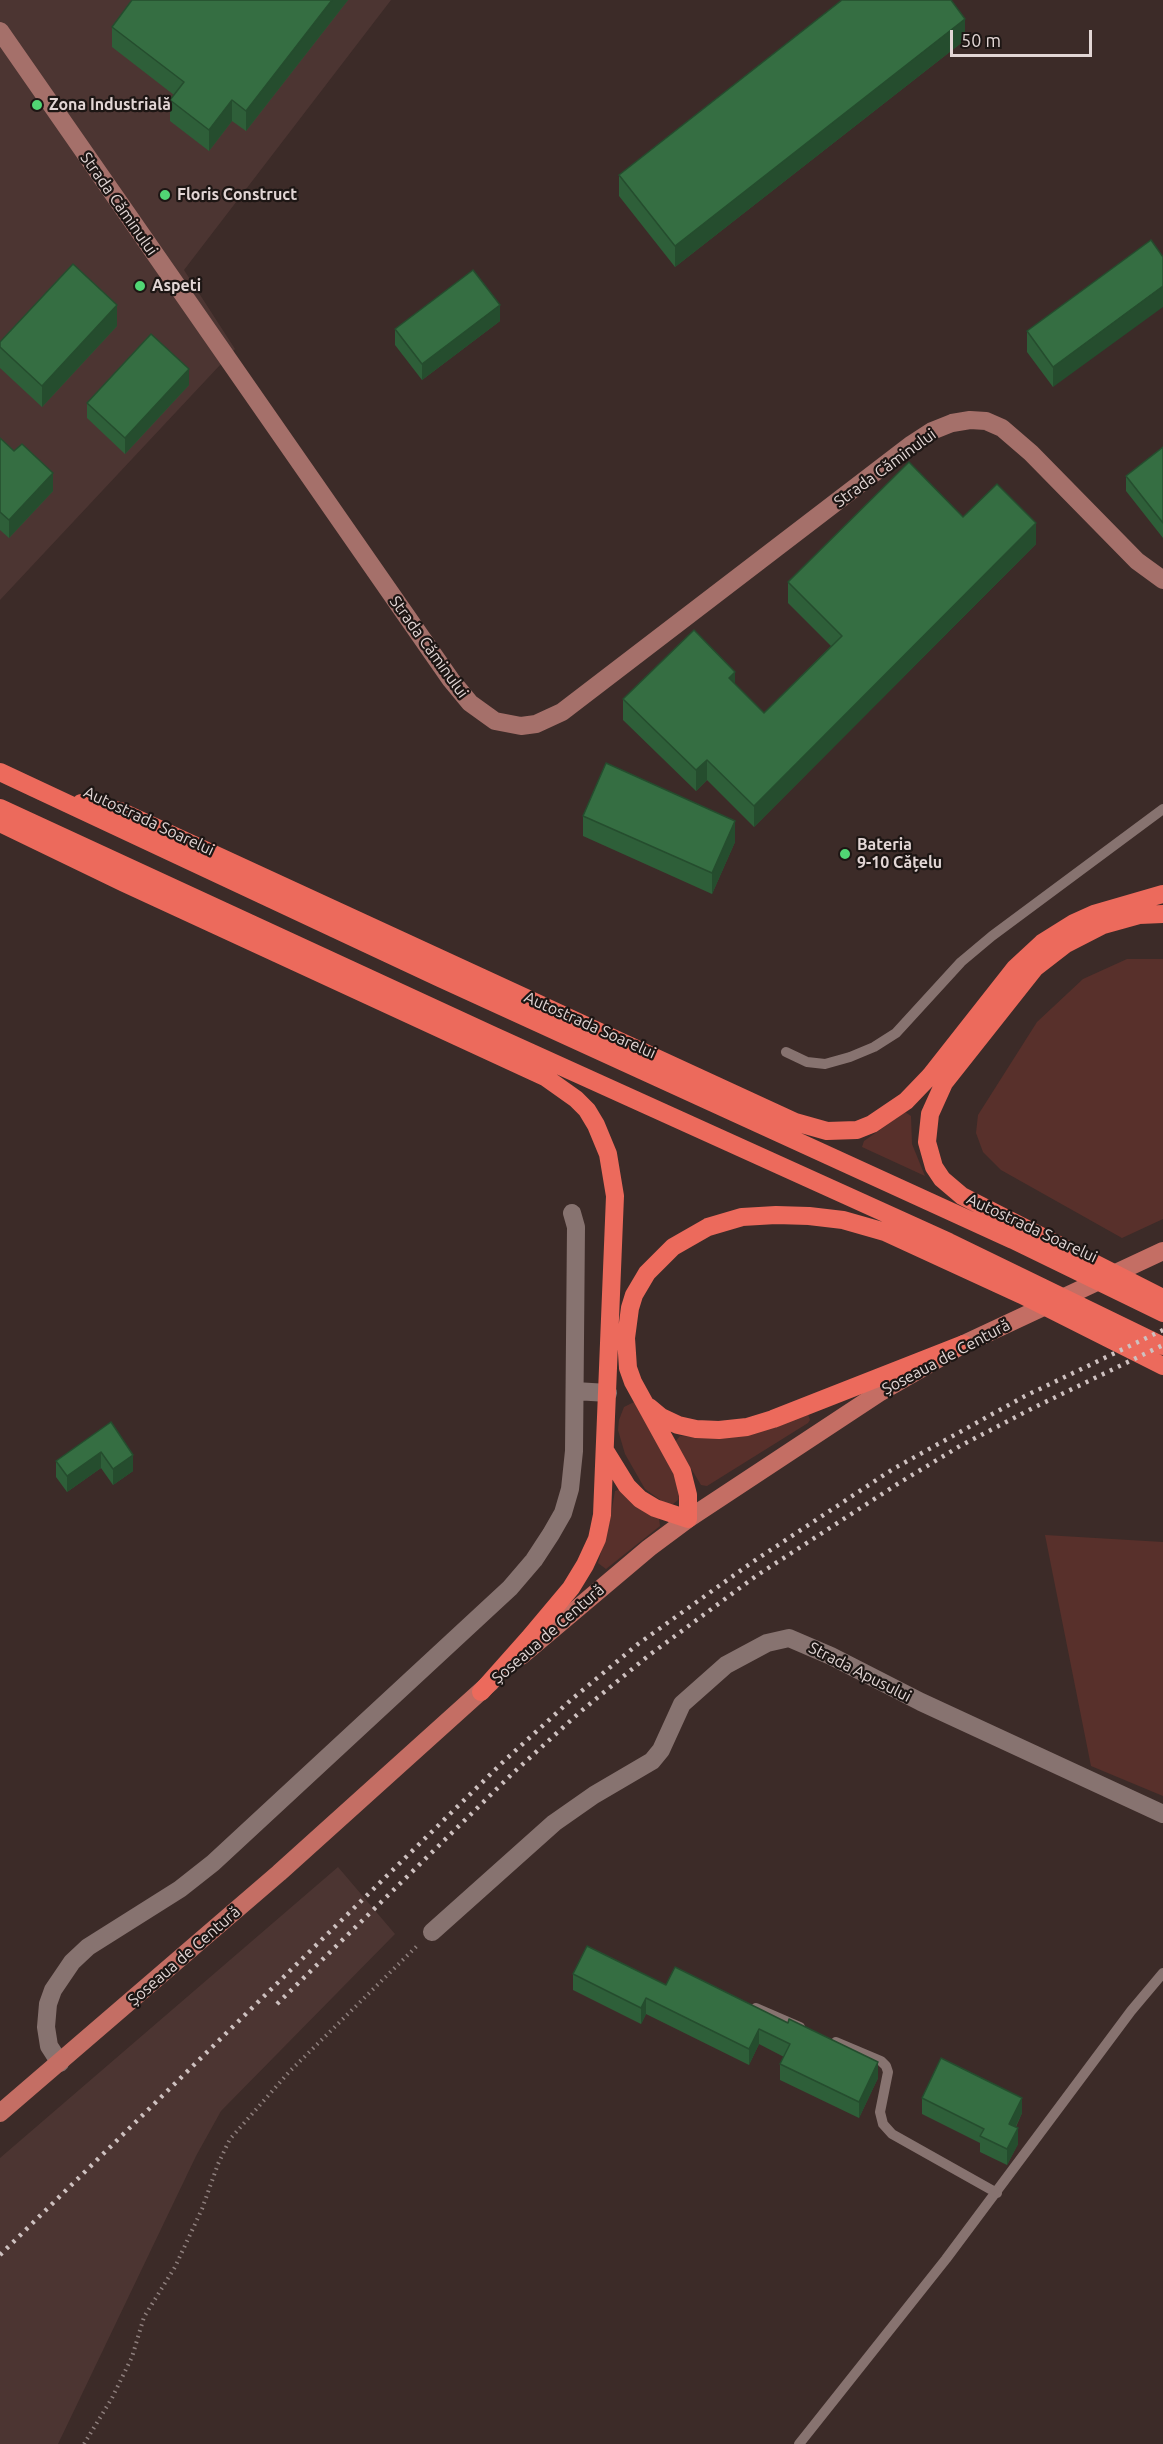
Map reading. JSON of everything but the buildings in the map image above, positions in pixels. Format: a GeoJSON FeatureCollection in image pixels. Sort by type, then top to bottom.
{"type":"FeatureCollection","features":[{"type":"Feature","properties":{"kind":"highway","name":"Autostrada Soarelui"},"geometry":{"type":"LineString","coordinates":[[0,772],[1043,1254],[1163,1313]]}},
{"type":"Feature","properties":{"kind":"highway"},"geometry":{"type":"LineString","coordinates":[[50,796],[120,811],[795,1122],[827,1131],[857,1130],[872,1124],[906,1101],[930,1076],[1015,968],[1042,943],[1074,923],[1094,914],[1163,894]]}},
{"type":"Feature","properties":{"kind":"highway"},"geometry":{"type":"LineString","coordinates":[[0,808],[494,1036],[860,1201],[1013,1272],[1163,1346]]}},
{"type":"Feature","properties":{"kind":"highway"},"geometry":{"type":"LineString","coordinates":[[0,823],[124,883],[545,1077],[587,1110],[603,1139],[612,1169],[615,1196],[602,1515],[597,1539],[571,1588],[480,1692]]}},
{"type":"Feature","properties":{"kind":"highway"},"geometry":{"type":"LineString","coordinates":[[1163,914],[1139,915],[1102,925],[1066,944],[1045,959],[1025,979],[944,1083],[934,1100],[927,1130],[930,1157],[942,1179],[952,1189],[973,1203],[1163,1298]]}},
{"type":"Feature","properties":{"kind":"highway"},"geometry":{"type":"LineString","coordinates":[[605,1450],[617,1473],[640,1499],[655,1508],[688,1519],[688,1496],[684,1477],[633,1382],[628,1368],[627,1323],[634,1295],[647,1273],[664,1256],[683,1241],[708,1227],[742,1217],[809,1215],[843,1220],[885,1232],[1022,1295],[1163,1366]]}},
{"type":"Feature","properties":{"kind":"highway"},"geometry":{"type":"LineString","coordinates":[[647,1406],[661,1417],[678,1425],[696,1429],[719,1430],[747,1427],[964,1344]]}},
{"type":"Feature","properties":{"kind":"main road"},"geometry":{"type":"LineString","coordinates":[[1144,1260],[1163,1246]]}},
{"type":"Feature","properties":{"kind":"main road","name":"Șoseaua de Centură"},"geometry":{"type":"LineString","coordinates":[[0,2113],[279,1873],[480,1692],[598,1590],[688,1519],[839,1418],[964,1344],[1163,1251]]}},
{"type":"Feature","properties":{"kind":"street","name":"Strada Căminului"},"geometry":{"type":"LineString","coordinates":[[0,32],[451,680],[470,703],[495,720],[521,726],[536,724],[562,712],[912,444],[932,431],[952,423],[970,420],[986,421],[1002,428],[1016,439],[1123,548],[1163,580]]}},
{"type":"Feature","properties":{"kind":"street"},"geometry":{"type":"LineString","coordinates":[[60,2063],[49,2046],[46,2027],[48,2004],[53,1990],[72,1962],[88,1947],[180,1888],[213,1863],[481,1615],[534,1560],[563,1513],[570,1488],[575,1391],[576,1227],[572,1213]]}},
{"type":"Feature","properties":{"kind":"street"},"geometry":{"type":"LineString","coordinates":[[575,1391],[608,1393]]}},
{"type":"Feature","properties":{"kind":"street","name":"Strada Apusului"},"geometry":{"type":"LineString","coordinates":[[432,1932],[554,1823],[594,1795],[652,1761],[661,1750],[682,1704],[726,1665],[767,1643],[789,1638],[1163,1814]]}},
{"type":"Feature","properties":{"kind":"lane"},"geometry":{"type":"LineString","coordinates":[[786,1052],[807,1062],[825,1064],[874,1047],[896,1033],[961,962],[992,936],[1163,809]]}},
{"type":"Feature","properties":{"kind":"lane"},"geometry":{"type":"LineString","coordinates":[[799,2444],[997,2193],[1131,2011],[1163,1973]]}},
{"type":"Feature","properties":{"kind":"lane"},"geometry":{"type":"LineString","coordinates":[[749,2005],[815,2033]]}},
{"type":"Feature","properties":{"kind":"lane"},"geometry":{"type":"LineString","coordinates":[[826,2038],[881,2061],[886,2066],[888,2072],[880,2112],[883,2124],[892,2134],[997,2193]]}},
{"type":"Feature","properties":{"kind":"path"},"geometry":{"type":"LineString","coordinates":[[84,2444],[122,2378],[132,2357],[144,2317],[175,2267],[202,2209],[218,2164],[230,2139],[289,2072],[432,1932]]}},
{"type":"Feature","properties":{"kind":"shaded area"},"geometry":{"type":"Polygon","coordinates":[[[0,0],[391,0],[184,270],[235,349],[0,600],[0,0]]]}},
{"type":"Feature","properties":{"kind":"shaded area"},"geometry":{"type":"Polygon","coordinates":[[[1127,959],[1163,959],[1163,1219],[1122,1238],[1001,1170],[983,1152],[976,1133],[978,1115],[1037,1022],[1083,979],[1127,959]]]}},
{"type":"Feature","properties":{"kind":"shaded area"},"geometry":{"type":"Polygon","coordinates":[[[905,1112],[911,1116],[912,1144],[925,1176],[862,1147],[864,1141],[905,1112]]]}},
{"type":"Feature","properties":{"kind":"shaded area"},"geometry":{"type":"Polygon","coordinates":[[[634,1402],[678,1474],[681,1492],[678,1500],[673,1504],[666,1504],[645,1489],[625,1454],[618,1430],[619,1420],[624,1407],[634,1402]]]}},
{"type":"Feature","properties":{"kind":"shaded area"},"geometry":{"type":"Polygon","coordinates":[[[808,1414],[810,1420],[808,1423],[707,1486],[701,1485],[675,1442],[680,1436],[723,1438],[808,1414]]]}},
{"type":"Feature","properties":{"kind":"shaded area"},"geometry":{"type":"Polygon","coordinates":[[[623,1488],[659,1518],[660,1526],[606,1569],[598,1563],[615,1491],[623,1488]]]}},
{"type":"Feature","properties":{"kind":"shaded area"},"geometry":{"type":"Polygon","coordinates":[[[1045,1535],[1163,1542],[1163,1796],[1091,1766],[1045,1535]]]}},
{"type":"Feature","properties":{"kind":"shaded area"},"geometry":{"type":"Polygon","coordinates":[[[338,1867],[395,1934],[221,2111],[196,2156],[58,2444],[0,2444],[0,2158],[338,1867]]]}},
{"type":"Feature","properties":{"kind":"railway"},"geometry":{"type":"LineString","coordinates":[[0,2255],[503,1762],[572,1699],[638,1644],[751,1563],[893,1469],[1025,1396],[1163,1330]]}},
{"type":"Feature","properties":{"kind":"railway"},"geometry":{"type":"LineString","coordinates":[[277,2004],[513,1773],[580,1712],[648,1656],[756,1576],[960,1446],[1163,1345]]}},
{"type":"Feature","properties":{"kind":"place","name":"Zona Industrială"},"geometry":{"type":"Point","coordinates":[37,105]}},
{"type":"Feature","properties":{"kind":"place","name":"Floris Construct"},"geometry":{"type":"Point","coordinates":[165,195]}},
{"type":"Feature","properties":{"kind":"place","name":"Aspeti"},"geometry":{"type":"Point","coordinates":[140,286]}},
{"type":"Feature","properties":{"kind":"place","name":"Bateria 9-10 Cățelu"},"geometry":{"type":"Point","coordinates":[845,854]}}]}
